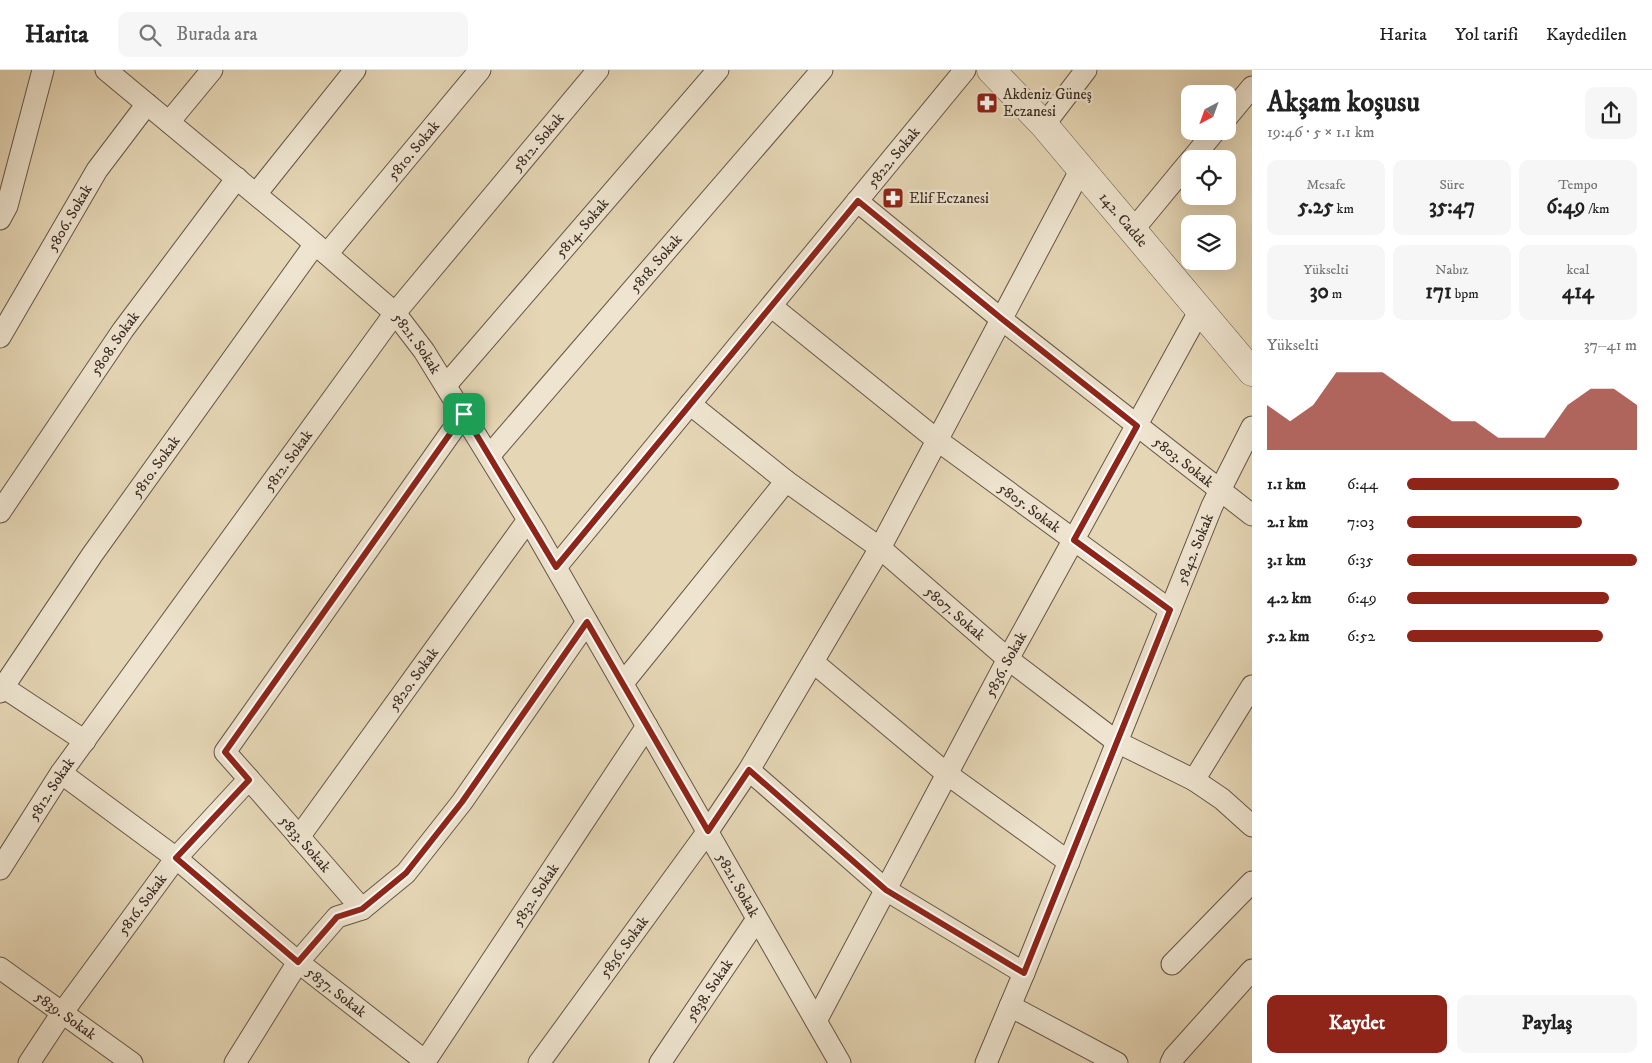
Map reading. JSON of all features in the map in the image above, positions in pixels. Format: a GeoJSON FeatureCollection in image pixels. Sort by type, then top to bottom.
{"type":"FeatureCollection","features":[{"type":"Feature","properties":{"kind":"street"},"geometry":{"type":"LineString","coordinates":[[0,219],[7,206],[43,70]]}},
{"type":"Feature","properties":{"kind":"street","name":"5821. Sokak"},"geometry":{"type":"LineString","coordinates":[[106,70],[256,194],[395,313],[424,351],[556,567],[838,1062]]}},
{"type":"Feature","properties":{"kind":"street"},"geometry":{"type":"LineString","coordinates":[[169,122],[212,70]]}},
{"type":"Feature","properties":{"kind":"street"},"geometry":{"type":"LineString","coordinates":[[256,194],[355,70]]}},
{"type":"Feature","properties":{"kind":"street","name":"5810. Sokak"},"geometry":{"type":"LineString","coordinates":[[1,688],[92,555],[321,249],[480,70]]}},
{"type":"Feature","properties":{"kind":"street","name":"5812. Sokak"},"geometry":{"type":"LineString","coordinates":[[0,869],[61,773],[395,313],[598,70]]}},
{"type":"Feature","properties":{"kind":"street","name":"5814. Sokak"},"geometry":{"type":"LineString","coordinates":[[446,385],[718,70]]}},
{"type":"Feature","properties":{"kind":"street","name":"5818. Sokak"},"geometry":{"type":"LineString","coordinates":[[489,456],[822,70]]}},
{"type":"Feature","properties":{"kind":"street","name":"5822. Sokak"},"geometry":{"type":"LineString","coordinates":[[556,567],[965,70]]}},
{"type":"Feature","properties":{"kind":"street","name":"142. Cadde"},"geometry":{"type":"LineString","coordinates":[[991,70],[1044,125],[1200,310],[1250,365]]}},
{"type":"Feature","properties":{"kind":"street"},"geometry":{"type":"LineString","coordinates":[[1044,125],[1086,70]]}},
{"type":"Feature","properties":{"kind":"street"},"geometry":{"type":"LineString","coordinates":[[1236,106],[1252,87]]}},
{"type":"Feature","properties":{"kind":"street","name":"5806. Sokak"},"geometry":{"type":"LineString","coordinates":[[0,338],[96,170],[147,104]]}},
{"type":"Feature","properties":{"kind":"street"},"geometry":{"type":"LineString","coordinates":[[1199,150],[1208,140]]}},
{"type":"Feature","properties":{"kind":"street","name":"5836. Sokak"},"geometry":{"type":"LineString","coordinates":[[538,1063],[708,831],[749,770],[880,548],[1081,170]]}},
{"type":"Feature","properties":{"kind":"street"},"geometry":{"type":"LineString","coordinates":[[1132,230],[1181,172]]}},
{"type":"Feature","properties":{"kind":"street","name":"5808. Sokak"},"geometry":{"type":"LineString","coordinates":[[0,512],[123,330],[236,178]]}},
{"type":"Feature","properties":{"kind":"street","name":"5803. Sokak"},"geometry":{"type":"LineString","coordinates":[[858,201],[1002,319],[1252,515]]}},
{"type":"Feature","properties":{"kind":"street","name":"5805. Sokak"},"geometry":{"type":"LineString","coordinates":[[771,306],[937,440],[1170,610]]}},
{"type":"Feature","properties":{"kind":"street","name":"5836. Sokak"},"geometry":{"type":"LineString","coordinates":[[816,1021],[1008,659],[1200,310]]}},
{"type":"Feature","properties":{"kind":"street","name":"5807. Sokak"},"geometry":{"type":"LineString","coordinates":[[690,404],[786,481],[880,548],[1008,659],[1117,742],[1194,780],[1250,819]]}},
{"type":"Feature","properties":{"kind":"street"},"geometry":{"type":"LineString","coordinates":[[249,780],[225,752],[464,414]]}},
{"type":"Feature","properties":{"kind":"street","name":"5842. Sokak"},"geometry":{"type":"LineString","coordinates":[[986,1063],[1212,506],[1252,427]]}},
{"type":"Feature","properties":{"kind":"street"},"geometry":{"type":"LineString","coordinates":[[623,683],[786,481]]}},
{"type":"Feature","properties":{"kind":"street","name":"5820. Sokak"},"geometry":{"type":"LineString","coordinates":[[299,837],[528,520]]}},
{"type":"Feature","properties":{"kind":"street"},"geometry":{"type":"LineString","coordinates":[[235,1063],[298,962],[337,917],[362,909],[406,873],[462,802],[587,622]]}},
{"type":"Feature","properties":{"kind":"street"},"geometry":{"type":"LineString","coordinates":[[812,662],[947,774],[1069,862]]}},
{"type":"Feature","properties":{"kind":"street"},"geometry":{"type":"LineString","coordinates":[[1194,780],[1252,686]]}},
{"type":"Feature","properties":{"kind":"street"},"geometry":{"type":"LineString","coordinates":[[1,688],[84,741]]}},
{"type":"Feature","properties":{"kind":"street","name":"5832. Sokak"},"geometry":{"type":"LineString","coordinates":[[424,1062],[647,726]]}},
{"type":"Feature","properties":{"kind":"street"},"geometry":{"type":"LineString","coordinates":[[749,770],[886,890],[1024,973]]}},
{"type":"Feature","properties":{"kind":"street","name":"5837. Sokak"},"geometry":{"type":"LineString","coordinates":[[61,773],[176,858],[298,962],[424,1062]]}},
{"type":"Feature","properties":{"kind":"street","name":"5833. Sokak"},"geometry":{"type":"LineString","coordinates":[[249,780],[362,909]]}},
{"type":"Feature","properties":{"kind":"street","name":"5816. Sokak"},"geometry":{"type":"LineString","coordinates":[[29,1063],[62,1012],[176,858],[249,780]]}},
{"type":"Feature","properties":{"kind":"street"},"geometry":{"type":"LineString","coordinates":[[1172,964],[1252,882]]}},
{"type":"Feature","properties":{"kind":"street","name":"5838. Sokak"},"geometry":{"type":"LineString","coordinates":[[660,1063],[758,919]]}},
{"type":"Feature","properties":{"kind":"street","name":"5839. Sokak"},"geometry":{"type":"LineString","coordinates":[[0,968],[132,1063]]}},
{"type":"Feature","properties":{"kind":"street"},"geometry":{"type":"LineString","coordinates":[[1175,1061],[1252,970]]}},
{"type":"Feature","properties":{"kind":"street"},"geometry":{"type":"LineString","coordinates":[[1010,1006],[1117,1063]]}},
{"type":"Feature","properties":{"kind":"place","name":"Akdeniz Güneş Eczanesi"},"geometry":{"type":"Point","coordinates":[987,103]}},
{"type":"Feature","properties":{"kind":"place","name":"Elif Eczanesi"},"geometry":{"type":"Point","coordinates":[893,198]}},
{"type":"Feature","properties":{"kind":"route"},"geometry":{"type":"LineString","coordinates":[[858,201],[1137,426],[1074,540],[1170,610],[1024,973],[886,890],[749,770],[708,831],[587,622],[462,802],[406,873],[362,909],[337,917],[298,962],[176,858],[249,780],[225,752],[464,414],[556,567],[858,201]]}}]}
